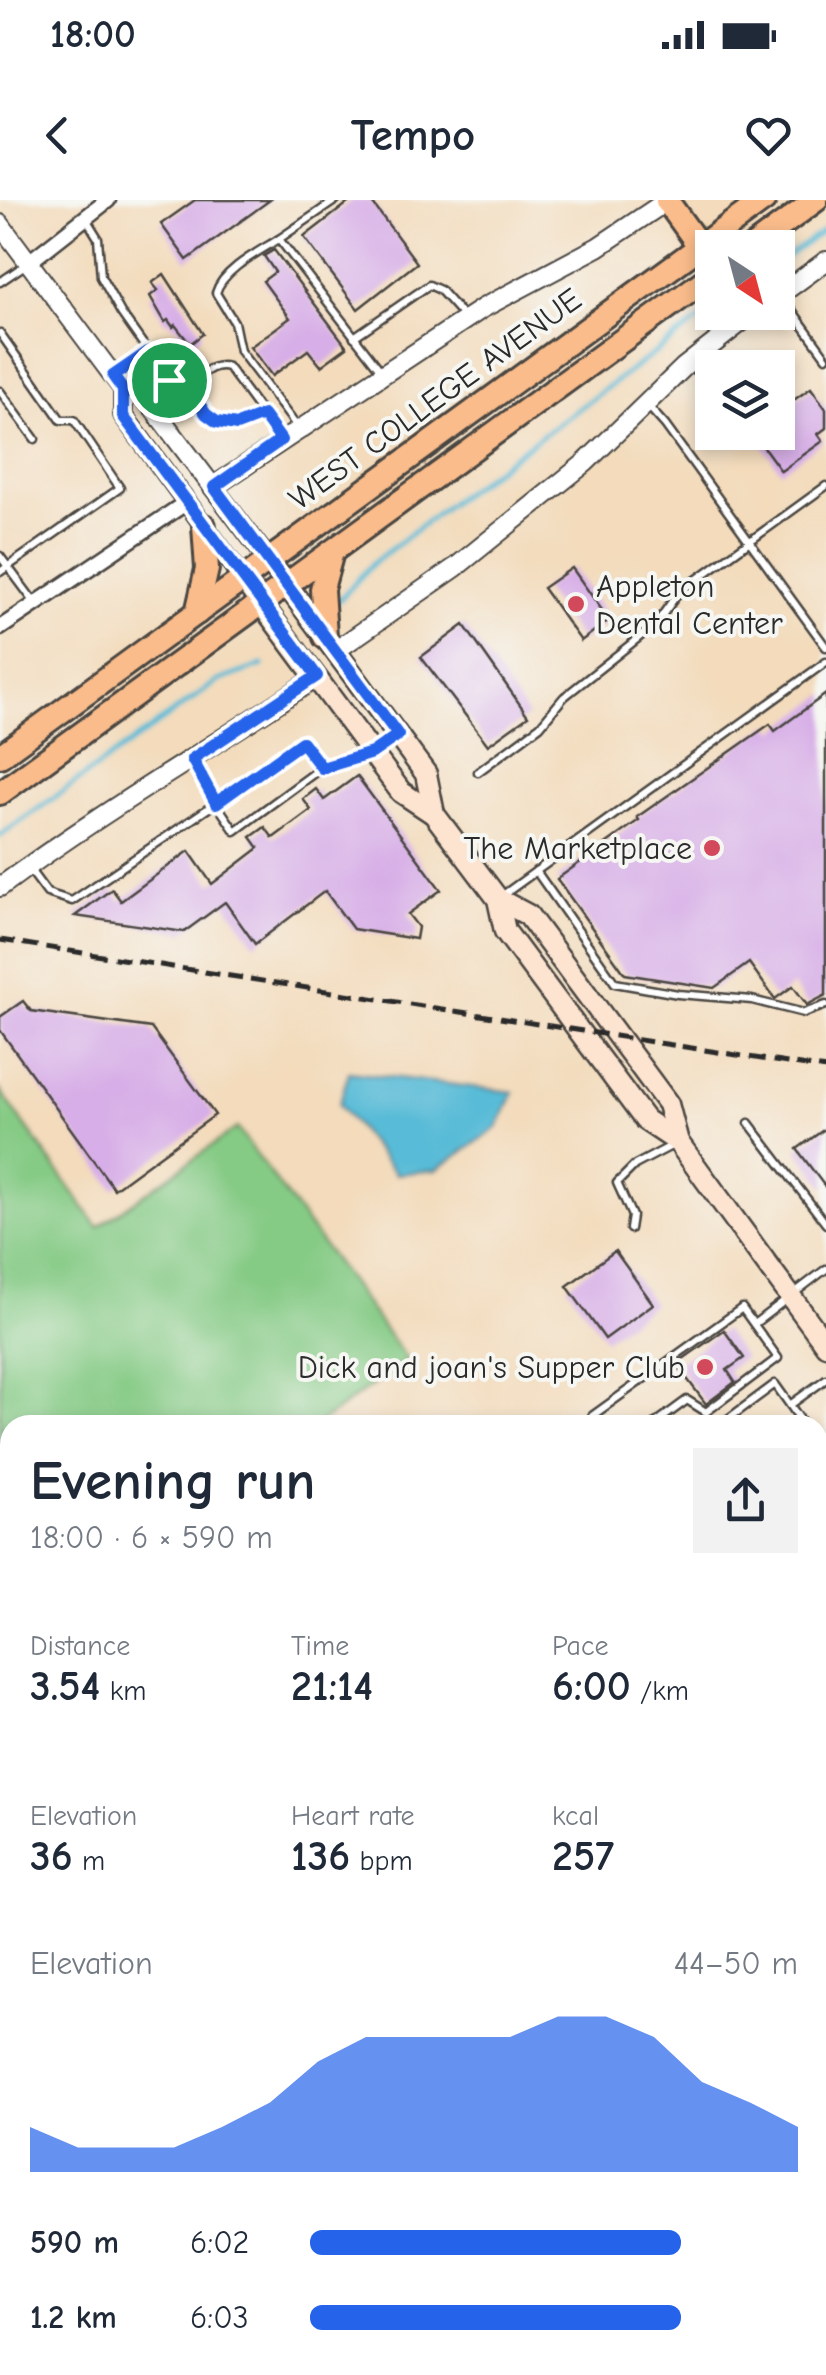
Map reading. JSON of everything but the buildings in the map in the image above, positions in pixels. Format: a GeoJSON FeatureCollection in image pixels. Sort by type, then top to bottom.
{"type":"FeatureCollection","features":[{"type":"Feature","properties":{"kind":"main road"},"geometry":{"type":"LineString","coordinates":[[667,200],[695,239]]}},
{"type":"Feature","properties":{"kind":"main road","name":"WEST COLLEGE AVENUE"},"geometry":{"type":"LineString","coordinates":[[722,230],[764,200]]}},
{"type":"Feature","properties":{"kind":"main road"},"geometry":{"type":"LineString","coordinates":[[775,230],[816,200]]}},
{"type":"Feature","properties":{"kind":"main road","name":"WEST COLLEGE AVENUE"},"geometry":{"type":"LineString","coordinates":[[0,756],[695,250]]}},
{"type":"Feature","properties":{"kind":"main road","name":"WEST COLLEGE AVENUE"},"geometry":{"type":"LineString","coordinates":[[0,794],[695,287]]}},
{"type":"Feature","properties":{"kind":"main road"},"geometry":{"type":"LineString","coordinates":[[197,613],[207,569],[204,526]]}},
{"type":"Feature","properties":{"kind":"main road"},"geometry":{"type":"LineString","coordinates":[[330,644],[322,590],[332,552]]}},
{"type":"Feature","properties":{"kind":"main road"},"geometry":{"type":"LineString","coordinates":[[269,561],[426,774],[434,814]]}},
{"type":"Feature","properties":{"kind":"main road"},"geometry":{"type":"LineString","coordinates":[[243,579],[401,792],[434,814],[498,899],[505,931],[588,1044],[645,1120],[678,1142],[826,1344]]}},
{"type":"Feature","properties":{"kind":"main road"},"geometry":{"type":"LineString","coordinates":[[498,899],[528,914],[668,1104],[678,1142]]}},
{"type":"Feature","properties":{"kind":"street"},"geometry":{"type":"LineString","coordinates":[[29,262],[108,200]]}},
{"type":"Feature","properties":{"kind":"street"},"geometry":{"type":"LineString","coordinates":[[214,487],[382,372],[466,319],[598,247],[667,200]]}},
{"type":"Feature","properties":{"kind":"street"},"geometry":{"type":"LineString","coordinates":[[0,224],[118,383],[146,399],[269,561]]}},
{"type":"Feature","properties":{"kind":"street"},"geometry":{"type":"LineString","coordinates":[[795,283],[826,261]]}},
{"type":"Feature","properties":{"kind":"street"},"geometry":{"type":"LineString","coordinates":[[330,644],[456,567],[585,463],[684,366],[731,330]]}},
{"type":"Feature","properties":{"kind":"street"},"geometry":{"type":"LineString","coordinates":[[118,383],[123,416],[243,579]]}},
{"type":"Feature","properties":{"kind":"street"},"geometry":{"type":"LineString","coordinates":[[0,628],[186,502]]}},
{"type":"Feature","properties":{"kind":"street"},"geometry":{"type":"LineString","coordinates":[[0,887],[98,817],[317,676]]}},
{"type":"Feature","properties":{"kind":"lane"},"geometry":{"type":"LineString","coordinates":[[299,429],[240,351],[234,322],[216,293],[218,284],[226,277],[336,200]]}},
{"type":"Feature","properties":{"kind":"lane"},"geometry":{"type":"LineString","coordinates":[[85,217],[98,238],[100,277],[169,380],[187,386],[206,414],[217,422],[237,425],[263,415]]}},
{"type":"Feature","properties":{"kind":"lane"},"geometry":{"type":"LineString","coordinates":[[279,239],[382,372]]}},
{"type":"Feature","properties":{"kind":"lane"},"geometry":{"type":"LineString","coordinates":[[0,282],[29,262]]}},
{"type":"Feature","properties":{"kind":"lane"},"geometry":{"type":"LineString","coordinates":[[354,337],[433,284],[466,319]]}},
{"type":"Feature","properties":{"kind":"lane"},"geometry":{"type":"LineString","coordinates":[[795,316],[826,356]]}},
{"type":"Feature","properties":{"kind":"lane"},"geometry":{"type":"LineString","coordinates":[[0,333],[61,420],[74,420],[120,488],[4,569]]}},
{"type":"Feature","properties":{"kind":"lane"},"geometry":{"type":"LineString","coordinates":[[118,383],[148,352]]}},
{"type":"Feature","properties":{"kind":"lane"},"geometry":{"type":"LineString","coordinates":[[187,386],[212,367],[219,364],[228,368],[281,440]]}},
{"type":"Feature","properties":{"kind":"lane"},"geometry":{"type":"LineString","coordinates":[[0,391],[34,438]]}},
{"type":"Feature","properties":{"kind":"lane"},"geometry":{"type":"LineString","coordinates":[[647,405],[666,425],[826,647]]}},
{"type":"Feature","properties":{"kind":"lane"},"geometry":{"type":"LineString","coordinates":[[478,772],[540,726],[564,697],[656,624],[678,593],[826,486]]}},
{"type":"Feature","properties":{"kind":"lane"},"geometry":{"type":"LineString","coordinates":[[0,556],[4,569],[36,604]]}},
{"type":"Feature","properties":{"kind":"lane"},"geometry":{"type":"LineString","coordinates":[[498,899],[826,662]]}},
{"type":"Feature","properties":{"kind":"lane"},"geometry":{"type":"LineString","coordinates":[[192,759],[235,831],[322,768],[372,753],[398,735]]}},
{"type":"Feature","properties":{"kind":"lane"},"geometry":{"type":"LineString","coordinates":[[27,867],[47,893],[72,900],[302,742],[322,768]]}},
{"type":"Feature","properties":{"kind":"lane"},"geometry":{"type":"LineString","coordinates":[[536,871],[615,983],[678,994],[752,1000],[804,1013],[826,1005]]}},
{"type":"Feature","properties":{"kind":"lane"},"geometry":{"type":"LineString","coordinates":[[748,1123],[826,1224]]}},
{"type":"Feature","properties":{"kind":"lane"},"geometry":{"type":"LineString","coordinates":[[630,1229],[632,1216],[617,1183],[635,1165],[678,1142]]}},
{"type":"Feature","properties":{"kind":"lane"},"geometry":{"type":"LineString","coordinates":[[754,1324],[826,1269]]}},
{"type":"Feature","properties":{"kind":"lane"},"geometry":{"type":"LineString","coordinates":[[593,1415],[742,1308],[778,1358],[706,1412],[687,1400],[667,1415]]}},
{"type":"Feature","properties":{"kind":"lane"},"geometry":{"type":"LineString","coordinates":[[790,1405],[826,1379]]}},
{"type":"Feature","properties":{"kind":"lane"},"geometry":{"type":"LineString","coordinates":[[733,1415],[775,1384],[797,1415]]}},
{"type":"Feature","properties":{"kind":"green space"},"geometry":{"type":"Polygon","coordinates":[[[0,1090],[98,1227],[237,1128],[407,1360],[331,1415],[0,1415],[0,1090]]]}},
{"type":"Feature","properties":{"kind":"water"},"geometry":{"type":"Polygon","coordinates":[[[349,1072],[514,1092],[497,1128],[436,1170],[396,1174],[339,1105],[349,1072]]]}},
{"type":"Feature","properties":{"kind":"waterway"},"geometry":{"type":"LineString","coordinates":[[795,251],[826,229]]}},
{"type":"Feature","properties":{"kind":"waterway"},"geometry":{"type":"LineString","coordinates":[[339,600],[372,564],[454,500],[695,323]]}},
{"type":"Feature","properties":{"kind":"waterway"},"geometry":{"type":"LineString","coordinates":[[0,836],[218,681],[263,665]]}},
{"type":"Feature","properties":{"kind":"railway"},"geometry":{"type":"LineString","coordinates":[[0,940],[826,1069]]}},
{"type":"Feature","properties":{"kind":"place","name":"Appleton Dental Center"},"geometry":{"type":"Point","coordinates":[576,604]}},
{"type":"Feature","properties":{"kind":"place","name":"The Marketplace"},"geometry":{"type":"Point","coordinates":[712,848]}},
{"type":"Feature","properties":{"kind":"place","name":"Dick and joan's Supper Club"},"geometry":{"type":"Point","coordinates":[705,1367]}},
{"type":"Feature","properties":{"kind":"route"},"geometry":{"type":"LineString","coordinates":[[148,352],[169,380],[187,386],[206,414],[217,422],[237,425],[263,415],[281,440],[214,487],[398,735],[372,753],[322,768],[302,742],[216,803],[192,759],[317,676],[123,416],[123,390],[113,376],[148,352]]}}]}
